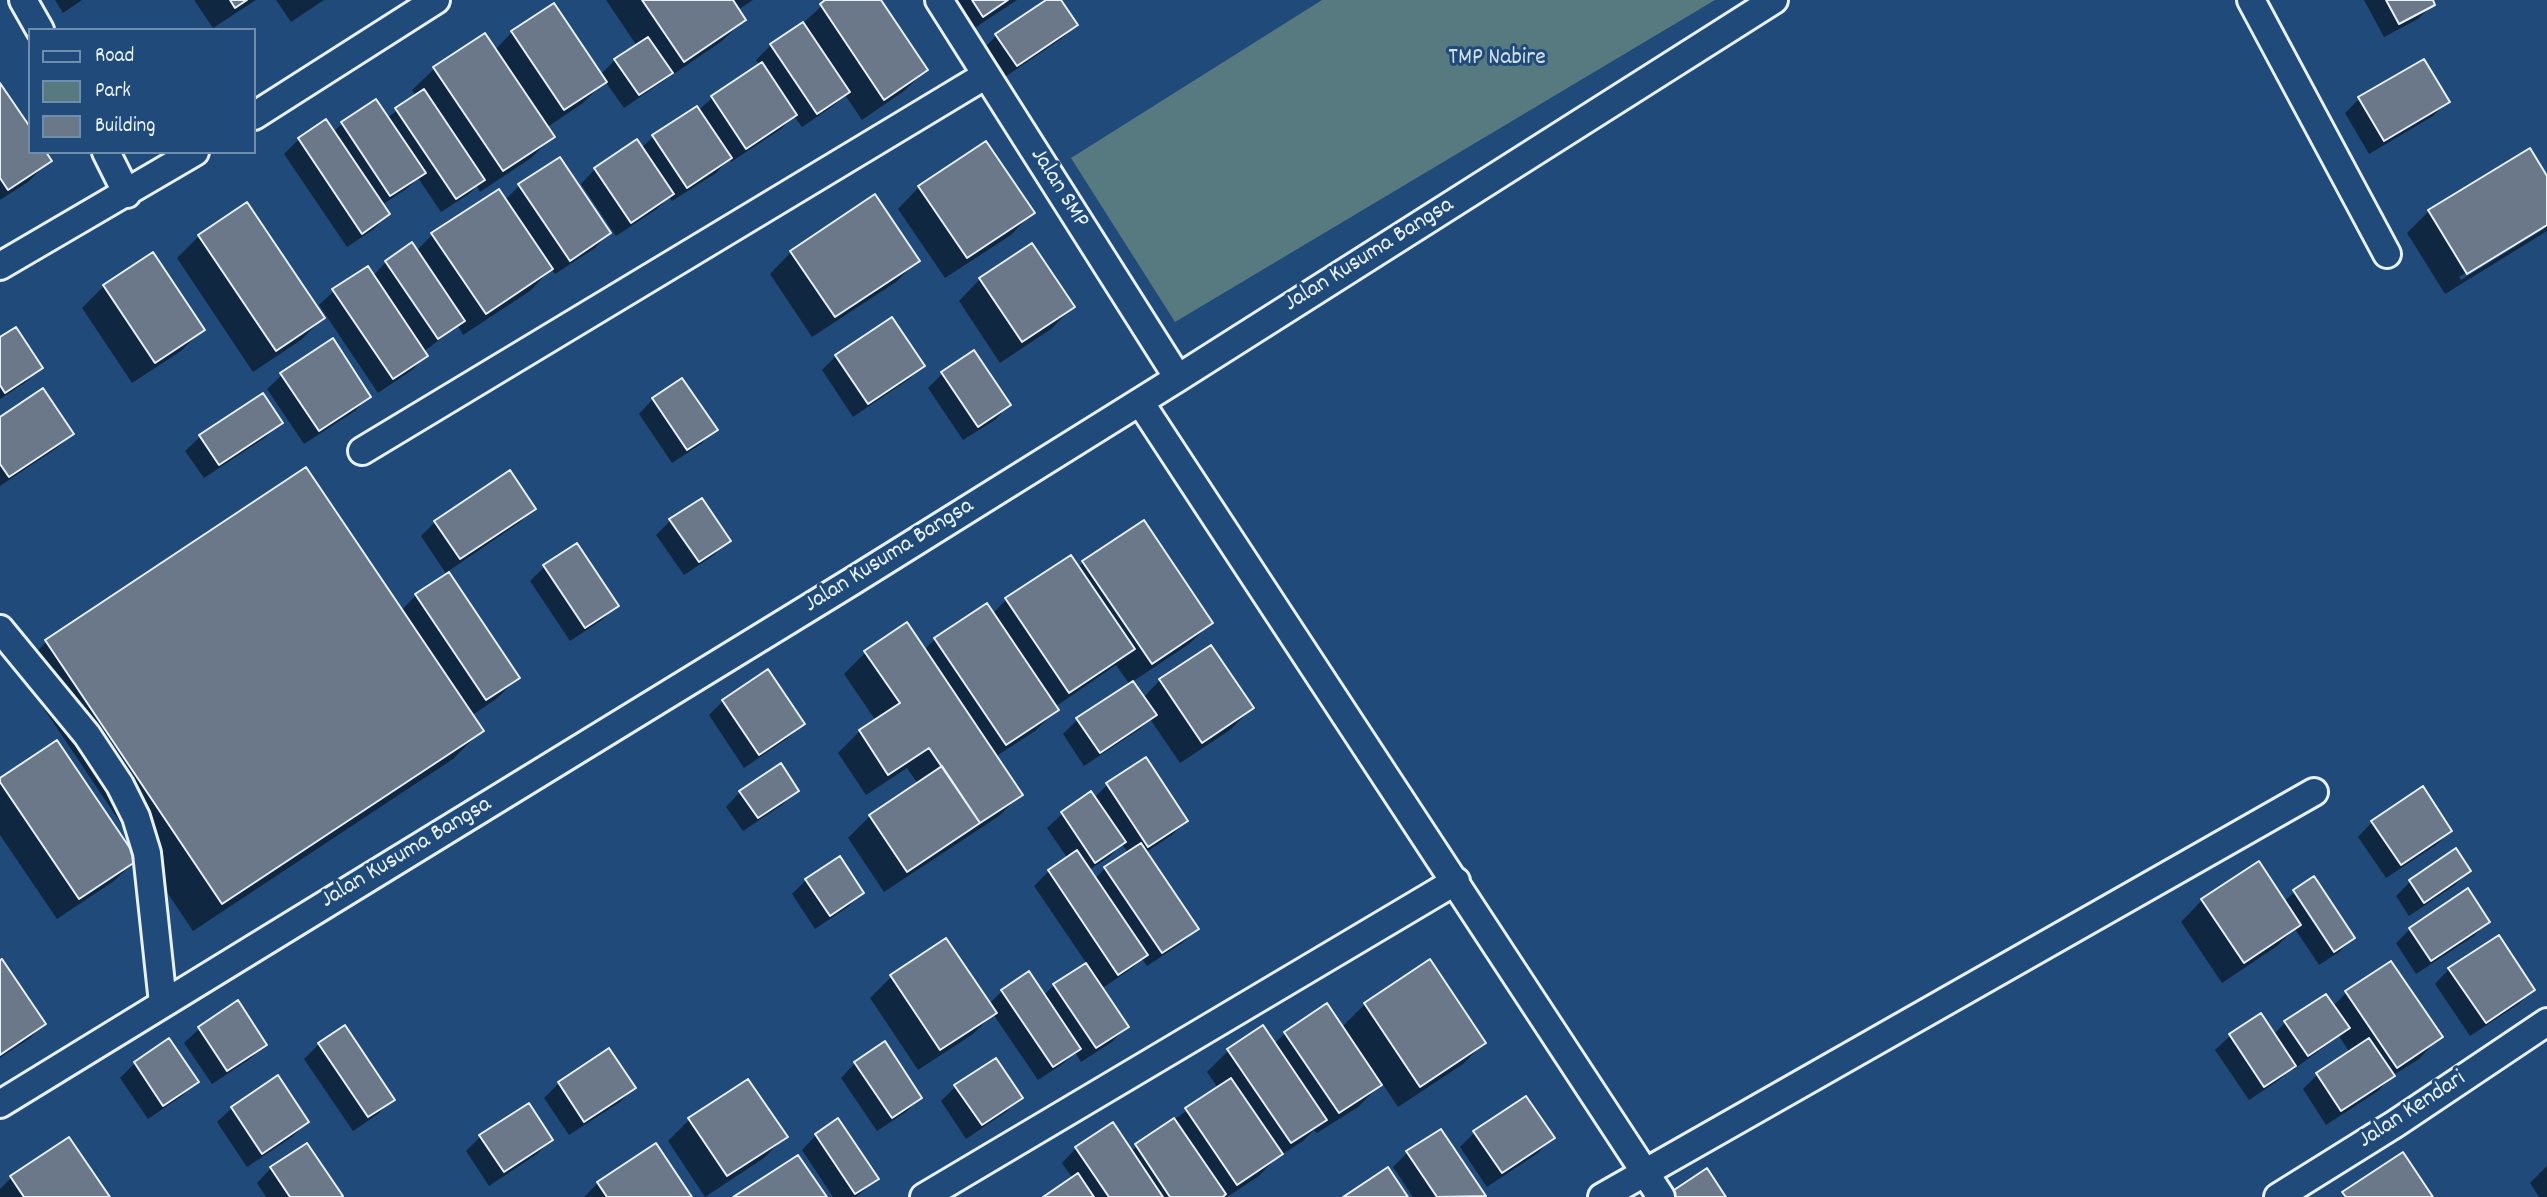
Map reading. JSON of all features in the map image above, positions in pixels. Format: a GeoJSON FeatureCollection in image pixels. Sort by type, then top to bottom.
{"type":"FeatureCollection","features":[{"type":"Feature","properties":{"kind":"street"},"geometry":{"type":"LineString","coordinates":[[23,0],[39,28]]}},
{"type":"Feature","properties":{"kind":"street"},"geometry":{"type":"LineString","coordinates":[[256,115],[436,0]]}},
{"type":"Feature","properties":{"kind":"street","name":"Jalan SMP"},"geometry":{"type":"LineString","coordinates":[[939,0],[1178,378]]}},
{"type":"Feature","properties":{"kind":"street","name":"Jalan Kusuma Bangsa"},"geometry":{"type":"LineString","coordinates":[[0,1104],[1140,402],[1774,0]]}},
{"type":"Feature","properties":{"kind":"street"},"geometry":{"type":"LineString","coordinates":[[2251,0],[2387,254]]}},
{"type":"Feature","properties":{"kind":"street"},"geometry":{"type":"LineString","coordinates":[[362,451],[986,75]]}},
{"type":"Feature","properties":{"kind":"street"},"geometry":{"type":"LineString","coordinates":[[107,154],[127,194]]}},
{"type":"Feature","properties":{"kind":"street"},"geometry":{"type":"LineString","coordinates":[[0,266],[192,154]]}},
{"type":"Feature","properties":{"kind":"street"},"geometry":{"type":"LineString","coordinates":[[1140,402],[1661,1197]]}},
{"type":"Feature","properties":{"kind":"street"},"geometry":{"type":"LineString","coordinates":[[0,629],[87,735],[120,785],[136,817],[147,853],[163,1003]]}},
{"type":"Feature","properties":{"kind":"street"},"geometry":{"type":"LineString","coordinates":[[1602,1197],[2314,792]]}},
{"type":"Feature","properties":{"kind":"street"},"geometry":{"type":"LineString","coordinates":[[924,1197],[1456,881]]}},
{"type":"Feature","properties":{"kind":"street","name":"Jalan Kendari"},"geometry":{"type":"LineString","coordinates":[[2278,1197],[2395,1124],[2547,1022]]}},
{"type":"Feature","properties":{"kind":"green space","name":"TMP Nabire"},"geometry":{"type":"Polygon","coordinates":[[[1322,0],[1715,0],[1175,322],[1071,158],[1322,0]]]}},
{"type":"Feature","properties":{"kind":"building"},"geometry":{"type":"Polygon","coordinates":[[[230,0],[247,0],[235,8],[230,0]]]}},
{"type":"Feature","properties":{"kind":"building"},"geometry":{"type":"Polygon","coordinates":[[[642,0],[733,0],[746,20],[684,62],[642,0]]]}},
{"type":"Feature","properties":{"kind":"building"},"geometry":{"type":"Polygon","coordinates":[[[825,0],[881,0],[928,70],[884,100],[820,4],[825,0]]]}},
{"type":"Feature","properties":{"kind":"building"},"geometry":{"type":"Polygon","coordinates":[[[972,0],[1008,0],[983,17],[972,0]]]}},
{"type":"Feature","properties":{"kind":"building"},"geometry":{"type":"Polygon","coordinates":[[[1046,0],[1061,0],[1078,25],[1017,66],[995,34],[1046,0]]]}},
{"type":"Feature","properties":{"kind":"building"},"geometry":{"type":"Polygon","coordinates":[[[2386,0],[2433,0],[2435,5],[2399,24],[2386,0]]]}},
{"type":"Feature","properties":{"kind":"building"},"geometry":{"type":"Polygon","coordinates":[[[554,3],[607,82],[564,110],[511,31],[554,3]]]}},
{"type":"Feature","properties":{"kind":"building"},"geometry":{"type":"Polygon","coordinates":[[[803,22],[850,92],[817,114],[770,44],[803,22]]]}},
{"type":"Feature","properties":{"kind":"building"},"geometry":{"type":"Polygon","coordinates":[[[485,33],[555,137],[503,171],[433,67],[485,33]]]}},
{"type":"Feature","properties":{"kind":"building"},"geometry":{"type":"Polygon","coordinates":[[[648,37],[673,73],[639,95],[614,59],[648,37]]]}},
{"type":"Feature","properties":{"kind":"building"},"geometry":{"type":"Polygon","coordinates":[[[2424,59],[2450,102],[2384,141],[2358,97],[2424,59]]]}},
{"type":"Feature","properties":{"kind":"building"},"geometry":{"type":"Polygon","coordinates":[[[762,62],[797,115],[746,149],[711,96],[762,62]]]}},
{"type":"Feature","properties":{"kind":"building"},"geometry":{"type":"Polygon","coordinates":[[[0,83],[28,124],[28,154],[47,154],[52,161],[8,190],[0,178],[0,83]]]}},
{"type":"Feature","properties":{"kind":"building"},"geometry":{"type":"Polygon","coordinates":[[[424,89],[485,180],[456,199],[395,108],[424,89]]]}},
{"type":"Feature","properties":{"kind":"building"},"geometry":{"type":"Polygon","coordinates":[[[376,99],[426,173],[390,196],[341,122],[376,99]]]}},
{"type":"Feature","properties":{"kind":"building"},"geometry":{"type":"Polygon","coordinates":[[[697,106],[732,158],[687,188],[652,135],[697,106]]]}},
{"type":"Feature","properties":{"kind":"building"},"geometry":{"type":"Polygon","coordinates":[[[326,119],[390,214],[362,234],[298,138],[326,119]]]}},
{"type":"Feature","properties":{"kind":"building"},"geometry":{"type":"Polygon","coordinates":[[[637,139],[674,194],[631,223],[594,168],[637,139]]]}},
{"type":"Feature","properties":{"kind":"building"},"geometry":{"type":"Polygon","coordinates":[[[986,141],[1035,213],[967,258],[918,186],[986,141]]]}},
{"type":"Feature","properties":{"kind":"building"},"geometry":{"type":"Polygon","coordinates":[[[2530,148],[2547,176],[2547,225],[2467,274],[2428,210],[2530,148]]]}},
{"type":"Feature","properties":{"kind":"building"},"geometry":{"type":"Polygon","coordinates":[[[560,157],[611,233],[570,261],[518,184],[560,157]]]}},
{"type":"Feature","properties":{"kind":"building"},"geometry":{"type":"Polygon","coordinates":[[[499,189],[553,269],[486,314],[431,233],[499,189]]]}},
{"type":"Feature","properties":{"kind":"building"},"geometry":{"type":"Polygon","coordinates":[[[875,194],[920,261],[835,317],[790,251],[875,194]]]}},
{"type":"Feature","properties":{"kind":"building"},"geometry":{"type":"Polygon","coordinates":[[[247,202],[325,318],[276,351],[198,235],[247,202]]]}},
{"type":"Feature","properties":{"kind":"building"},"geometry":{"type":"Polygon","coordinates":[[[412,242],[465,321],[438,339],[385,261],[412,242]]]}},
{"type":"Feature","properties":{"kind":"building"},"geometry":{"type":"Polygon","coordinates":[[[1032,243],[1075,307],[1022,342],[979,278],[1032,243]]]}},
{"type":"Feature","properties":{"kind":"building"},"geometry":{"type":"Polygon","coordinates":[[[153,252],[205,330],[155,363],[103,285],[153,252]]]}},
{"type":"Feature","properties":{"kind":"building"},"geometry":{"type":"Polygon","coordinates":[[[368,266],[428,356],[393,379],[332,289],[368,266]]]}},
{"type":"Feature","properties":{"kind":"building"},"geometry":{"type":"Polygon","coordinates":[[[892,317],[925,366],[868,404],[835,355],[892,317]]]}},
{"type":"Feature","properties":{"kind":"building"},"geometry":{"type":"Polygon","coordinates":[[[16,327],[43,368],[5,393],[0,385],[0,337],[16,327]]]}},
{"type":"Feature","properties":{"kind":"building"},"geometry":{"type":"Polygon","coordinates":[[[333,338],[371,397],[319,431],[280,373],[333,338]]]}},
{"type":"Feature","properties":{"kind":"building"},"geometry":{"type":"Polygon","coordinates":[[[974,350],[1011,405],[978,427],[941,372],[974,350]]]}},
{"type":"Feature","properties":{"kind":"building"},"geometry":{"type":"Polygon","coordinates":[[[682,378],[718,430],[687,450],[652,398],[682,378]]]}},
{"type":"Feature","properties":{"kind":"building"},"geometry":{"type":"Polygon","coordinates":[[[43,388],[74,434],[9,477],[0,464],[0,417],[43,388]]]}},
{"type":"Feature","properties":{"kind":"building"},"geometry":{"type":"Polygon","coordinates":[[[263,393],[283,423],[219,465],[199,435],[263,393]]]}},
{"type":"Feature","properties":{"kind":"building"},"geometry":{"type":"Polygon","coordinates":[[[306,467],[484,731],[222,904],[45,640],[306,467]]]}},
{"type":"Feature","properties":{"kind":"building"},"geometry":{"type":"Polygon","coordinates":[[[510,470],[536,509],[460,559],[434,521],[510,470]]]}},
{"type":"Feature","properties":{"kind":"building"},"geometry":{"type":"Polygon","coordinates":[[[702,498],[731,541],[699,562],[669,519],[702,498]]]}},
{"type":"Feature","properties":{"kind":"building"},"geometry":{"type":"Polygon","coordinates":[[[1144,520],[1213,623],[1152,664],[1082,561],[1144,520]]]}},
{"type":"Feature","properties":{"kind":"building"},"geometry":{"type":"Polygon","coordinates":[[[577,543],[619,606],[585,628],[543,565],[577,543]]]}},
{"type":"Feature","properties":{"kind":"building"},"geometry":{"type":"Polygon","coordinates":[[[1071,555],[1135,649],[1069,693],[1005,598],[1071,555]]]}},
{"type":"Feature","properties":{"kind":"building"},"geometry":{"type":"Polygon","coordinates":[[[449,572],[520,678],[486,700],[415,594],[449,572]]]}},
{"type":"Feature","properties":{"kind":"building"},"geometry":{"type":"Polygon","coordinates":[[[987,603],[1059,710],[1006,745],[934,638],[987,603]]]}},
{"type":"Feature","properties":{"kind":"building"},"geometry":{"type":"Polygon","coordinates":[[[907,622],[1023,795],[980,823],[929,748],[888,775],[859,730],[900,703],[864,651],[907,622]]]}},
{"type":"Feature","properties":{"kind":"building"},"geometry":{"type":"Polygon","coordinates":[[[1211,645],[1254,708],[1202,743],[1159,679],[1211,645]]]}},
{"type":"Feature","properties":{"kind":"building"},"geometry":{"type":"Polygon","coordinates":[[[768,669],[805,724],[759,755],[722,700],[768,669]]]}},
{"type":"Feature","properties":{"kind":"building"},"geometry":{"type":"Polygon","coordinates":[[[1133,681],[1157,715],[1100,753],[1076,718],[1133,681]]]}},
{"type":"Feature","properties":{"kind":"building"},"geometry":{"type":"Polygon","coordinates":[[[57,740],[138,860],[79,899],[0,782],[0,778],[57,740]]]}},
{"type":"Feature","properties":{"kind":"building"},"geometry":{"type":"Polygon","coordinates":[[[1146,757],[1188,821],[1148,847],[1106,783],[1146,757]]]}},
{"type":"Feature","properties":{"kind":"building"},"geometry":{"type":"Polygon","coordinates":[[[781,763],[799,791],[758,818],[739,791],[781,763]]]}},
{"type":"Feature","properties":{"kind":"building"},"geometry":{"type":"Polygon","coordinates":[[[942,766],[980,823],[907,872],[869,815],[942,766]]]}},
{"type":"Feature","properties":{"kind":"building"},"geometry":{"type":"Polygon","coordinates":[[[2423,786],[2452,831],[2401,865],[2371,821],[2423,786]]]}},
{"type":"Feature","properties":{"kind":"building"},"geometry":{"type":"Polygon","coordinates":[[[1091,791],[1126,842],[1095,863],[1061,812],[1091,791]]]}},
{"type":"Feature","properties":{"kind":"building"},"geometry":{"type":"Polygon","coordinates":[[[1141,843],[1199,929],[1162,953],[1104,867],[1141,843]]]}},
{"type":"Feature","properties":{"kind":"building"},"geometry":{"type":"Polygon","coordinates":[[[2456,848],[2471,871],[2424,903],[2409,880],[2456,848]]]}},
{"type":"Feature","properties":{"kind":"building"},"geometry":{"type":"Polygon","coordinates":[[[1077,850],[1148,955],[1118,975],[1048,870],[1077,850]]]}},
{"type":"Feature","properties":{"kind":"building"},"geometry":{"type":"Polygon","coordinates":[[[840,856],[864,893],[830,916],[805,879],[840,856]]]}},
{"type":"Feature","properties":{"kind":"building"},"geometry":{"type":"Polygon","coordinates":[[[2259,861],[2301,925],[2244,963],[2201,899],[2259,861]]]}},
{"type":"Feature","properties":{"kind":"building"},"geometry":{"type":"Polygon","coordinates":[[[2314,876],[2355,938],[2334,952],[2293,890],[2314,876]]]}},
{"type":"Feature","properties":{"kind":"building"},"geometry":{"type":"Polygon","coordinates":[[[2468,888],[2490,922],[2431,961],[2409,928],[2468,888]]]}},
{"type":"Feature","properties":{"kind":"building"},"geometry":{"type":"Polygon","coordinates":[[[2499,935],[2535,990],[2486,1023],[2448,968],[2499,935]]]}},
{"type":"Feature","properties":{"kind":"building"},"geometry":{"type":"Polygon","coordinates":[[[946,938],[997,1013],[940,1050],[890,975],[946,938]]]}},
{"type":"Feature","properties":{"kind":"building"},"geometry":{"type":"Polygon","coordinates":[[[2,959],[46,1024],[0,1055],[0,960],[2,959]]]}},
{"type":"Feature","properties":{"kind":"building"},"geometry":{"type":"Polygon","coordinates":[[[1430,959],[1486,1043],[1420,1087],[1364,1003],[1430,959]]]}},
{"type":"Feature","properties":{"kind":"building"},"geometry":{"type":"Polygon","coordinates":[[[2391,961],[2443,1037],[2397,1068],[2345,991],[2391,961]]]}},
{"type":"Feature","properties":{"kind":"building"},"geometry":{"type":"Polygon","coordinates":[[[1086,963],[1129,1027],[1096,1048],[1053,984],[1086,963]]]}},
{"type":"Feature","properties":{"kind":"building"},"geometry":{"type":"Polygon","coordinates":[[[1029,971],[1081,1049],[1053,1067],[1001,990],[1029,971]]]}},
{"type":"Feature","properties":{"kind":"building"},"geometry":{"type":"Polygon","coordinates":[[[2326,994],[2350,1028],[2308,1056],[2284,1021],[2326,994]]]}},
{"type":"Feature","properties":{"kind":"building"},"geometry":{"type":"Polygon","coordinates":[[[238,1000],[267,1045],[227,1071],[198,1027],[238,1000]]]}},
{"type":"Feature","properties":{"kind":"building"},"geometry":{"type":"Polygon","coordinates":[[[1327,1003],[1382,1085],[1339,1113],[1284,1032],[1327,1003]]]}},
{"type":"Feature","properties":{"kind":"building"},"geometry":{"type":"Polygon","coordinates":[[[2261,1013],[2296,1066],[2264,1087],[2229,1034],[2261,1013]]]}},
{"type":"Feature","properties":{"kind":"building"},"geometry":{"type":"Polygon","coordinates":[[[345,1025],[395,1100],[368,1117],[318,1043],[345,1025]]]}},
{"type":"Feature","properties":{"kind":"building"},"geometry":{"type":"Polygon","coordinates":[[[1263,1025],[1327,1120],[1291,1143],[1227,1049],[1263,1025]]]}},
{"type":"Feature","properties":{"kind":"building"},"geometry":{"type":"Polygon","coordinates":[[[169,1038],[199,1082],[163,1106],[134,1062],[169,1038]]]}},
{"type":"Feature","properties":{"kind":"building"},"geometry":{"type":"Polygon","coordinates":[[[2369,1038],[2395,1076],[2341,1111],[2316,1073],[2369,1038]]]}},
{"type":"Feature","properties":{"kind":"building"},"geometry":{"type":"Polygon","coordinates":[[[885,1041],[922,1098],[892,1118],[854,1062],[885,1041]]]}},
{"type":"Feature","properties":{"kind":"building"},"geometry":{"type":"Polygon","coordinates":[[[609,1048],[636,1088],[584,1122],[558,1082],[609,1048]]]}},
{"type":"Feature","properties":{"kind":"building"},"geometry":{"type":"Polygon","coordinates":[[[996,1058],[1023,1098],[982,1125],[954,1085],[996,1058]]]}},
{"type":"Feature","properties":{"kind":"building"},"geometry":{"type":"Polygon","coordinates":[[[278,1075],[309,1122],[262,1154],[231,1107],[278,1075]]]}},
{"type":"Feature","properties":{"kind":"building"},"geometry":{"type":"Polygon","coordinates":[[[1231,1078],[1283,1154],[1237,1185],[1185,1108],[1231,1078]]]}},
{"type":"Feature","properties":{"kind":"building"},"geometry":{"type":"Polygon","coordinates":[[[748,1079],[788,1137],[727,1176],[688,1118],[748,1079]]]}},
{"type":"Feature","properties":{"kind":"building"},"geometry":{"type":"Polygon","coordinates":[[[1526,1096],[1555,1138],[1502,1173],[1473,1131],[1526,1096]]]}},
{"type":"Feature","properties":{"kind":"building"},"geometry":{"type":"Polygon","coordinates":[[[529,1103],[553,1140],[504,1172],[479,1135],[529,1103]]]}},
{"type":"Feature","properties":{"kind":"building"},"geometry":{"type":"Polygon","coordinates":[[[838,1118],[879,1179],[855,1194],[815,1134],[838,1118]]]}},
{"type":"Feature","properties":{"kind":"building"},"geometry":{"type":"Polygon","coordinates":[[[1174,1118],[1226,1194],[1223,1197],[1170,1197],[1135,1144],[1174,1118]]]}},
{"type":"Feature","properties":{"kind":"building"},"geometry":{"type":"Polygon","coordinates":[[[1113,1122],[1163,1197],[1109,1197],[1075,1147],[1113,1122]]]}},
{"type":"Feature","properties":{"kind":"building"},"geometry":{"type":"Polygon","coordinates":[[[1441,1129],[1486,1196],[1437,1197],[1406,1151],[1441,1129]]]}},
{"type":"Feature","properties":{"kind":"building"},"geometry":{"type":"Polygon","coordinates":[[[69,1137],[110,1197],[24,1197],[10,1176],[69,1137]]]}},
{"type":"Feature","properties":{"kind":"building"},"geometry":{"type":"Polygon","coordinates":[[[307,1143],[343,1196],[290,1197],[270,1167],[307,1143]]]}},
{"type":"Feature","properties":{"kind":"building"},"geometry":{"type":"Polygon","coordinates":[[[656,1143],[692,1197],[607,1197],[597,1182],[656,1143]]]}},
{"type":"Feature","properties":{"kind":"building"},"geometry":{"type":"Polygon","coordinates":[[[2403,1152],[2433,1197],[2346,1197],[2342,1192],[2403,1152]]]}},
{"type":"Feature","properties":{"kind":"building"},"geometry":{"type":"Polygon","coordinates":[[[798,1155],[827,1197],[733,1197],[798,1155]]]}},
{"type":"Feature","properties":{"kind":"building"},"geometry":{"type":"Polygon","coordinates":[[[1388,1167],[1408,1197],[1343,1197],[1388,1167]]]}},
{"type":"Feature","properties":{"kind":"building"},"geometry":{"type":"Polygon","coordinates":[[[1707,1168],[1726,1197],[1674,1197],[1671,1192],[1707,1168]]]}},
{"type":"Feature","properties":{"kind":"building"},"geometry":{"type":"Polygon","coordinates":[[[1078,1173],[1094,1197],[1043,1197],[1078,1173]]]}}]}
